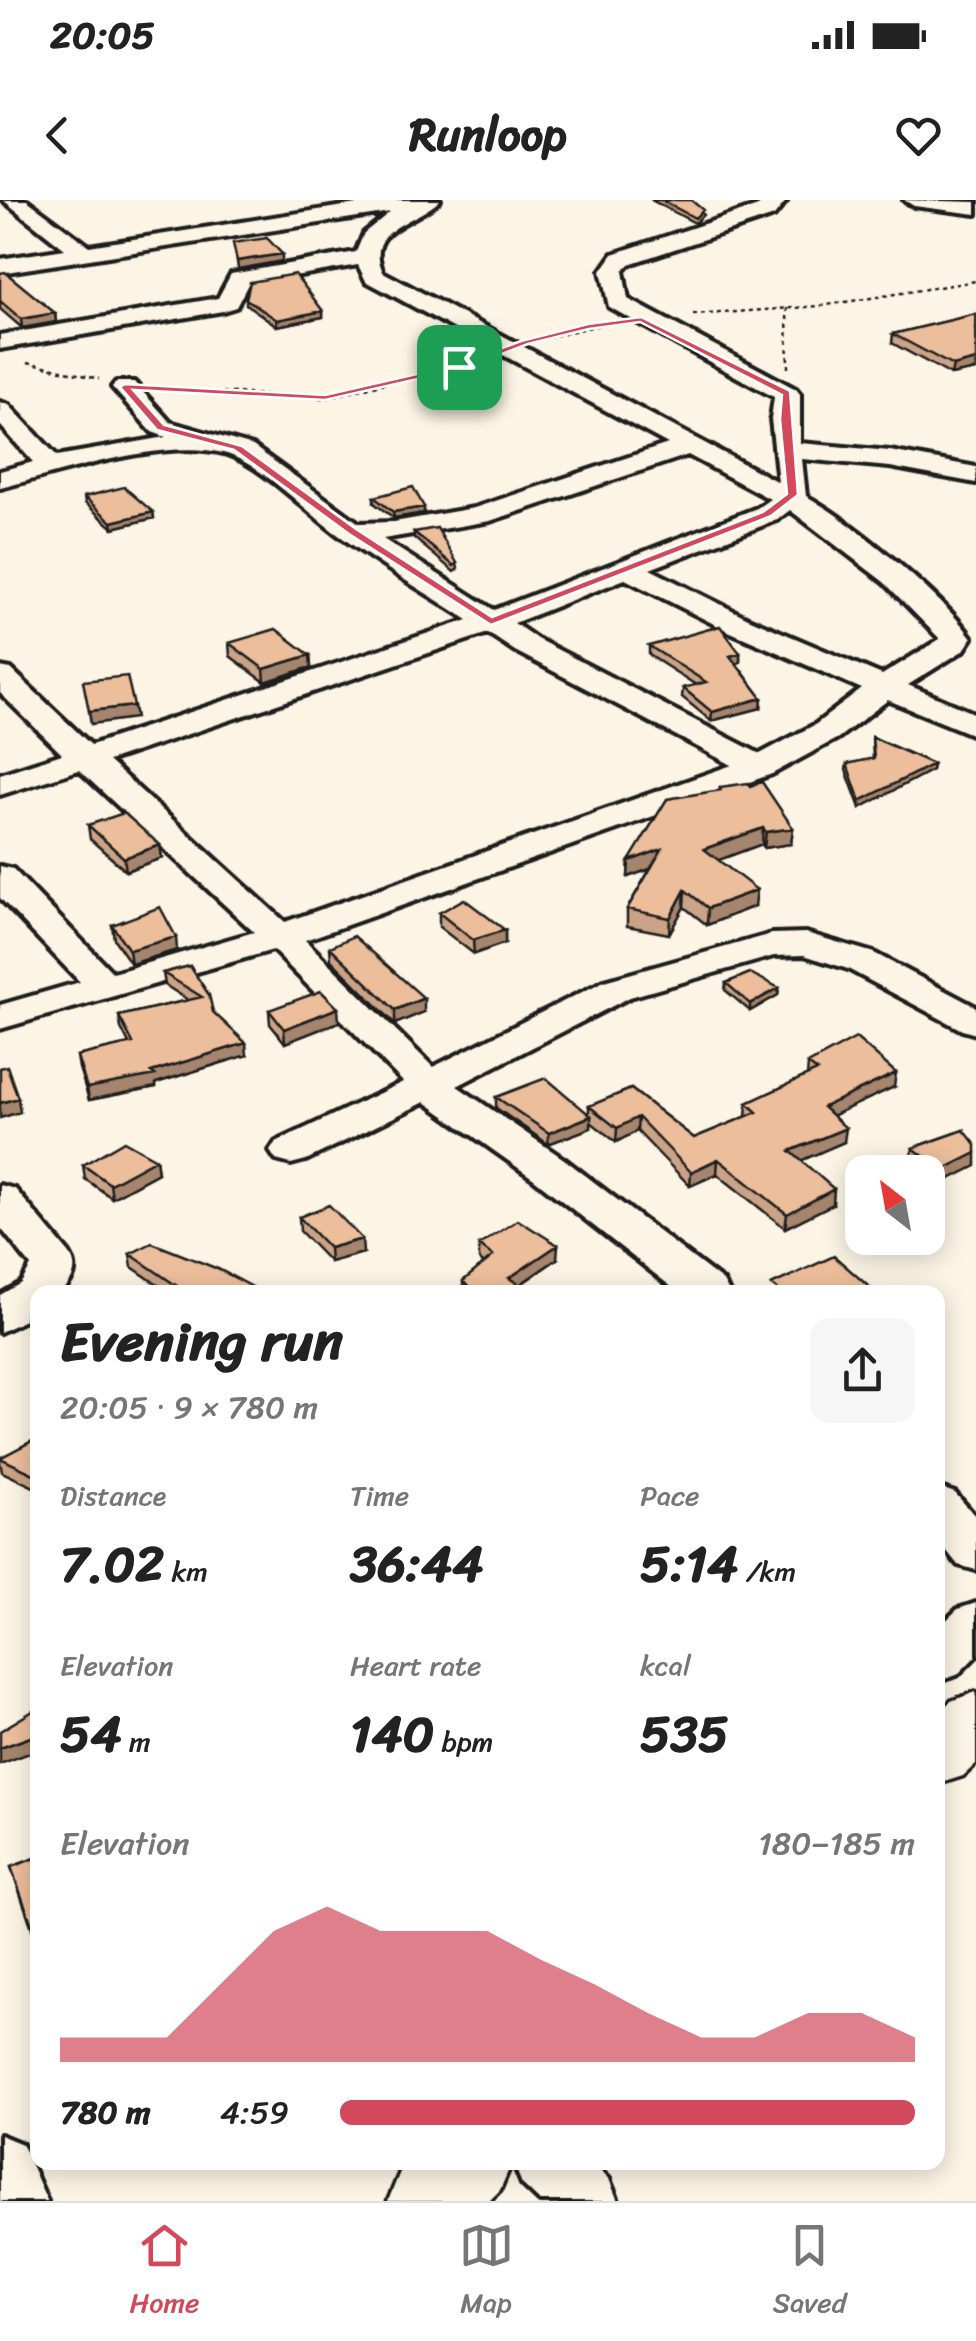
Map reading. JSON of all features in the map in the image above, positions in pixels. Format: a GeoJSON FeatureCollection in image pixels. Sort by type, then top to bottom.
{"type":"FeatureCollection","features":[{"type":"Feature","properties":{"kind":"main road"},"geometry":{"type":"LineString","coordinates":[[945,1748],[976,1721]]}},
{"type":"Feature","properties":{"kind":"main road"},"geometry":{"type":"LineString","coordinates":[[428,2201],[462,2170]]}},
{"type":"Feature","properties":{"kind":"street"},"geometry":{"type":"LineString","coordinates":[[14,200],[86,254]]}},
{"type":"Feature","properties":{"kind":"street"},"geometry":{"type":"LineString","coordinates":[[0,266],[428,200]]}},
{"type":"Feature","properties":{"kind":"street"},"geometry":{"type":"LineString","coordinates":[[0,1017],[278,938],[413,886],[760,768],[850,716],[886,685],[954,644],[956,638],[829,522],[511,346],[389,288],[370,272],[368,256],[376,228],[428,200]]}},
{"type":"Feature","properties":{"kind":"street"},"geometry":{"type":"LineString","coordinates":[[0,785],[431,645],[630,570],[767,514],[790,499],[793,492],[787,394],[641,320],[617,302],[612,271],[621,259],[766,211],[777,200]]}},
{"type":"Feature","properties":{"kind":"street"},"geometry":{"type":"LineString","coordinates":[[914,200],[976,208]]}},
{"type":"Feature","properties":{"kind":"street"},"geometry":{"type":"LineString","coordinates":[[229,209],[254,227]]}},
{"type":"Feature","properties":{"kind":"street"},"geometry":{"type":"LineString","coordinates":[[8,351],[223,304],[238,280],[368,256]]}},
{"type":"Feature","properties":{"kind":"street"},"geometry":{"type":"LineString","coordinates":[[125,387],[161,428],[238,448],[352,532],[526,645],[760,768]]}},
{"type":"Feature","properties":{"kind":"street"},"geometry":{"type":"LineString","coordinates":[[0,410],[50,465]]}},
{"type":"Feature","properties":{"kind":"street"},"geometry":{"type":"LineString","coordinates":[[0,480],[50,465],[145,448],[214,444]]}},
{"type":"Feature","properties":{"kind":"street"},"geometry":{"type":"LineString","coordinates":[[352,532],[400,532],[447,521],[689,446]]}},
{"type":"Feature","properties":{"kind":"street"},"geometry":{"type":"LineString","coordinates":[[788,450],[890,459],[976,475]]}},
{"type":"Feature","properties":{"kind":"street"},"geometry":{"type":"LineString","coordinates":[[630,570],[737,624],[976,726]]}},
{"type":"Feature","properties":{"kind":"street"},"geometry":{"type":"LineString","coordinates":[[0,676],[83,758],[376,1028],[428,1085],[549,1169],[698,1285]]}},
{"type":"Feature","properties":{"kind":"street"},"geometry":{"type":"LineString","coordinates":[[0,876],[106,988]]}},
{"type":"Feature","properties":{"kind":"street"},"geometry":{"type":"LineString","coordinates":[[292,1151],[617,989],[772,945],[806,944],[861,960],[976,1022]]}},
{"type":"Feature","properties":{"kind":"street"},"geometry":{"type":"LineString","coordinates":[[0,1198],[53,1262],[53,1274],[44,1285]]}},
{"type":"Feature","properties":{"kind":"street"},"geometry":{"type":"LineString","coordinates":[[0,1316],[30,1298]]}},
{"type":"Feature","properties":{"kind":"street"},"geometry":{"type":"LineString","coordinates":[[945,1514],[976,1551]]}},
{"type":"Feature","properties":{"kind":"street"},"geometry":{"type":"LineString","coordinates":[[945,1653],[976,1624]]}},
{"type":"Feature","properties":{"kind":"street"},"geometry":{"type":"LineString","coordinates":[[0,2166],[15,2201]]}},
{"type":"Feature","properties":{"kind":"street"},"geometry":{"type":"LineString","coordinates":[[553,2170],[586,2201]]}},
{"type":"Feature","properties":{"kind":"path"},"geometry":{"type":"LineString","coordinates":[[8,351],[125,387],[325,398],[437,373],[511,346],[588,326],[787,308],[976,281]]}},
{"type":"Feature","properties":{"kind":"path"},"geometry":{"type":"LineString","coordinates":[[787,308],[787,394]]}},
{"type":"Feature","properties":{"kind":"building"},"geometry":{"type":"Polygon","coordinates":[[[661,200],[691,200],[703,210],[695,218],[661,200]]]}},
{"type":"Feature","properties":{"kind":"building"},"geometry":{"type":"Polygon","coordinates":[[[267,238],[282,254],[237,261],[233,243],[267,238]]]}},
{"type":"Feature","properties":{"kind":"building"},"geometry":{"type":"Polygon","coordinates":[[[5,272],[55,313],[21,319],[0,301],[0,273],[5,272]]]}},
{"type":"Feature","properties":{"kind":"building"},"geometry":{"type":"Polygon","coordinates":[[[295,274],[323,311],[277,320],[246,299],[250,282],[295,274]]]}},
{"type":"Feature","properties":{"kind":"building"},"geometry":{"type":"Polygon","coordinates":[[[976,314],[976,360],[953,366],[893,334],[976,314]]]}},
{"type":"Feature","properties":{"kind":"building"},"geometry":{"type":"Polygon","coordinates":[[[124,487],[153,512],[112,522],[84,497],[124,487]]]}},
{"type":"Feature","properties":{"kind":"building"},"geometry":{"type":"Polygon","coordinates":[[[413,487],[424,507],[393,512],[374,497],[413,487]]]}},
{"type":"Feature","properties":{"kind":"building"},"geometry":{"type":"Polygon","coordinates":[[[437,528],[457,563],[454,566],[414,532],[437,528]]]}},
{"type":"Feature","properties":{"kind":"building"},"geometry":{"type":"Polygon","coordinates":[[[720,626],[740,653],[730,656],[762,698],[712,712],[683,688],[706,682],[649,646],[720,626]]]}},
{"type":"Feature","properties":{"kind":"building"},"geometry":{"type":"Polygon","coordinates":[[[276,629],[310,655],[264,669],[229,643],[276,629]]]}},
{"type":"Feature","properties":{"kind":"building"},"geometry":{"type":"Polygon","coordinates":[[[127,676],[134,706],[89,711],[83,681],[127,676]]]}},
{"type":"Feature","properties":{"kind":"building"},"geometry":{"type":"Polygon","coordinates":[[[872,737],[933,764],[860,801],[847,764],[874,758],[872,737]]]}},
{"type":"Feature","properties":{"kind":"building"},"geometry":{"type":"Polygon","coordinates":[[[762,782],[793,828],[766,832],[763,828],[704,849],[757,890],[708,908],[685,890],[670,918],[627,909],[662,849],[629,861],[667,799],[762,782]]]}},
{"type":"Feature","properties":{"kind":"building"},"geometry":{"type":"Polygon","coordinates":[[[124,813],[160,845],[124,858],[88,825],[124,813]]]}},
{"type":"Feature","properties":{"kind":"building"},"geometry":{"type":"Polygon","coordinates":[[[464,899],[505,930],[473,940],[439,913],[464,899]]]}},
{"type":"Feature","properties":{"kind":"building"},"geometry":{"type":"Polygon","coordinates":[[[160,907],[176,937],[129,950],[112,925],[160,907]]]}},
{"type":"Feature","properties":{"kind":"building"},"geometry":{"type":"Polygon","coordinates":[[[354,936],[424,998],[395,1010],[330,947],[354,936]]]}},
{"type":"Feature","properties":{"kind":"building"},"geometry":{"type":"Polygon","coordinates":[[[190,966],[209,995],[213,1012],[246,1043],[151,1072],[155,1075],[87,1088],[77,1056],[133,1043],[119,1016],[202,997],[163,973],[190,966]]]}},
{"type":"Feature","properties":{"kind":"building"},"geometry":{"type":"Polygon","coordinates":[[[750,973],[779,988],[750,1004],[726,983],[750,973]]]}},
{"type":"Feature","properties":{"kind":"building"},"geometry":{"type":"Polygon","coordinates":[[[321,991],[338,1008],[284,1029],[269,1010],[321,991]]]}},
{"type":"Feature","properties":{"kind":"building"},"geometry":{"type":"Polygon","coordinates":[[[856,1038],[896,1073],[823,1107],[846,1128],[790,1151],[834,1189],[787,1214],[718,1159],[691,1172],[638,1117],[617,1128],[589,1106],[631,1089],[694,1138],[757,1112],[747,1103],[817,1071],[808,1064],[856,1038]]]}},
{"type":"Feature","properties":{"kind":"building"},"geometry":{"type":"Polygon","coordinates":[[[7,1066],[18,1098],[0,1103],[0,1068],[7,1066]]]}},
{"type":"Feature","properties":{"kind":"building"},"geometry":{"type":"Polygon","coordinates":[[[546,1078],[591,1116],[549,1133],[496,1097],[546,1078]]]}},
{"type":"Feature","properties":{"kind":"building"},"geometry":{"type":"Polygon","coordinates":[[[964,1130],[976,1145],[976,1153],[945,1168],[945,1155],[922,1155],[913,1148],[964,1130]]]}},
{"type":"Feature","properties":{"kind":"building"},"geometry":{"type":"Polygon","coordinates":[[[124,1141],[156,1159],[110,1184],[83,1165],[124,1141]]]}},
{"type":"Feature","properties":{"kind":"building"},"geometry":{"type":"Polygon","coordinates":[[[329,1205],[362,1239],[329,1248],[299,1217],[329,1205]]]}},
{"type":"Feature","properties":{"kind":"building"},"geometry":{"type":"Polygon","coordinates":[[[518,1220],[558,1245],[509,1278],[520,1285],[467,1285],[463,1281],[493,1256],[479,1245],[518,1220]]]}},
{"type":"Feature","properties":{"kind":"building"},"geometry":{"type":"Polygon","coordinates":[[[152,1243],[249,1285],[176,1285],[130,1254],[152,1243]]]}},
{"type":"Feature","properties":{"kind":"building"},"geometry":{"type":"Polygon","coordinates":[[[834,1256],[867,1285],[771,1285],[834,1256]]]}},
{"type":"Feature","properties":{"kind":"building"},"geometry":{"type":"Polygon","coordinates":[[[30,1442],[30,1472],[0,1458],[30,1442]]]}},
{"type":"Feature","properties":{"kind":"building"},"geometry":{"type":"Polygon","coordinates":[[[30,1713],[30,1737],[0,1748],[0,1731],[30,1713]]]}},
{"type":"Feature","properties":{"kind":"building"},"geometry":{"type":"Polygon","coordinates":[[[30,1860],[30,1920],[11,1867],[30,1860]]]}},
{"type":"Feature","properties":{"kind":"route"},"geometry":{"type":"LineString","coordinates":[[641,320],[787,394],[784,419],[792,495],[767,514],[491,621],[352,532],[238,448],[161,428],[125,387],[325,398],[459,367],[525,342],[588,326],[641,320]]}}]}
